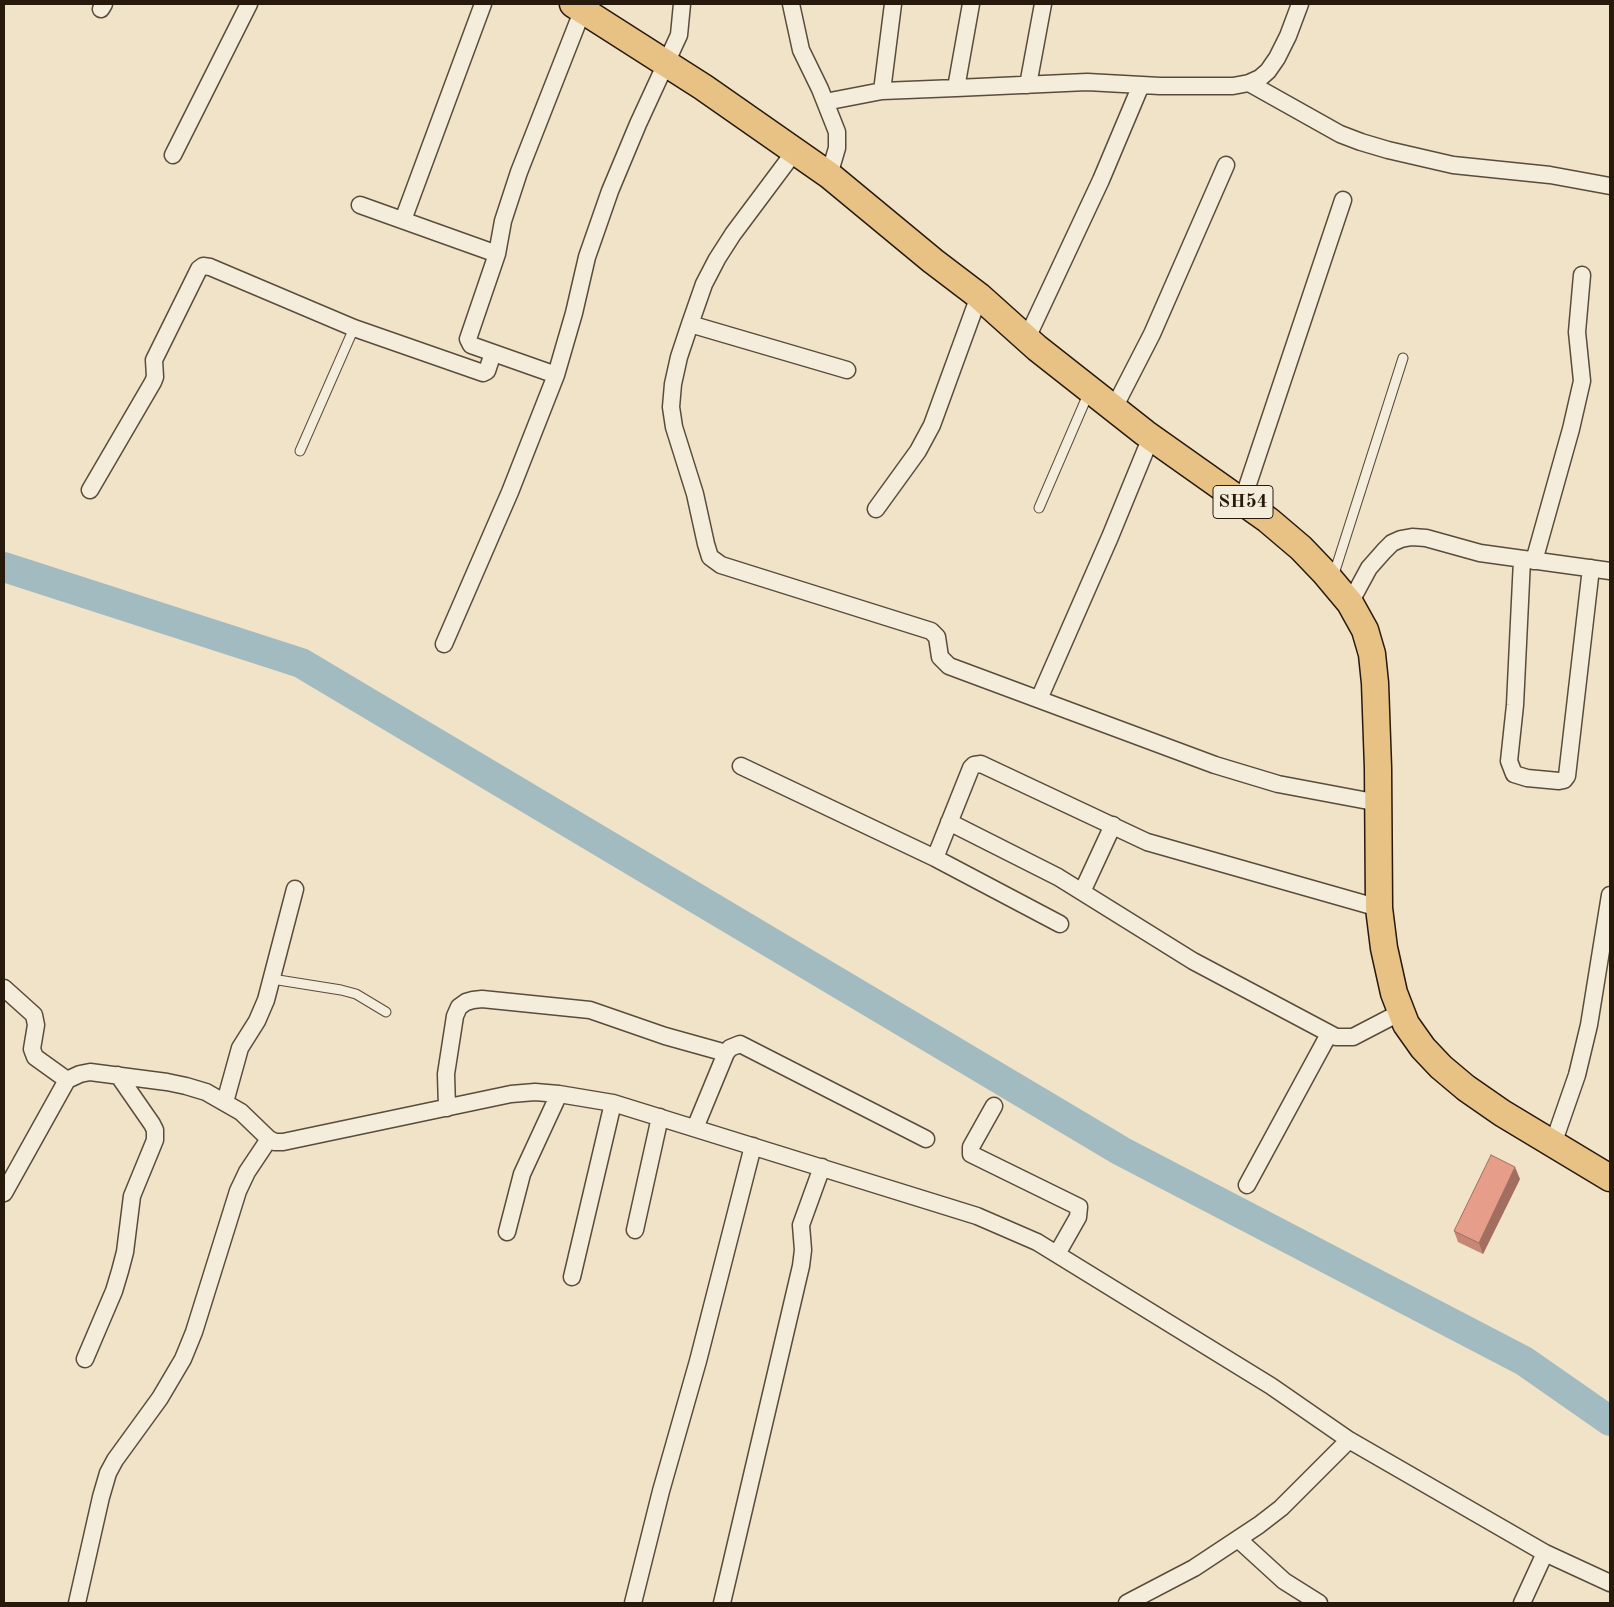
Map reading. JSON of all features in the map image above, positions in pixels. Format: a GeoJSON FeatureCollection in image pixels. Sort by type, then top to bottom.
{"type":"FeatureCollection","features":[{"type":"Feature","properties":{"kind":"main road","name":"SH54"},"geometry":{"type":"LineString","coordinates":[[580,6],[703,87],[830,175],[979,296],[1090,390],[1151,437],[1242,502],[1300,548],[1332,581],[1350,603],[1365,630],[1372,654],[1375,683],[1379,803],[1379,908],[1384,948],[1394,993],[1406,1024],[1423,1048],[1441,1068],[1466,1088],[1494,1108],[1610,1178]]}},
{"type":"Feature","properties":{"kind":"street"},"geometry":{"type":"LineString","coordinates":[[173,155],[249,4]]}},
{"type":"Feature","properties":{"kind":"street"},"geometry":{"type":"LineString","coordinates":[[403,220],[483,4]]}},
{"type":"Feature","properties":{"kind":"street"},"geometry":{"type":"LineString","coordinates":[[444,644],[510,492],[556,375],[574,313],[587,257],[610,191],[679,35],[682,4]]}},
{"type":"Feature","properties":{"kind":"street"},"geometry":{"type":"LineString","coordinates":[[790,4],[801,50],[837,132],[837,148],[830,175]]}},
{"type":"Feature","properties":{"kind":"street"},"geometry":{"type":"LineString","coordinates":[[882,91],[893,4]]}},
{"type":"Feature","properties":{"kind":"street"},"geometry":{"type":"LineString","coordinates":[[956,88],[971,4]]}},
{"type":"Feature","properties":{"kind":"street"},"geometry":{"type":"LineString","coordinates":[[1028,85],[1043,4]]}},
{"type":"Feature","properties":{"kind":"street"},"geometry":{"type":"LineString","coordinates":[[825,102],[882,91],[1087,82],[1141,85],[1233,86],[1249,83],[1268,72],[1288,36],[1300,4]]}},
{"type":"Feature","properties":{"kind":"street"},"geometry":{"type":"LineString","coordinates":[[556,375],[471,345],[468,341],[497,254],[503,221],[518,172],[580,6]]}},
{"type":"Feature","properties":{"kind":"street"},"geometry":{"type":"LineString","coordinates":[[1249,83],[1340,134],[1388,150],[1461,166],[1550,175],[1610,186]]}},
{"type":"Feature","properties":{"kind":"street"},"geometry":{"type":"LineString","coordinates":[[1027,338],[1101,180],[1141,85]]}},
{"type":"Feature","properties":{"kind":"street"},"geometry":{"type":"LineString","coordinates":[[795,151],[717,259],[704,284],[678,357],[671,408],[674,427],[698,502],[710,557],[721,565],[934,633],[937,637],[940,656],[950,666],[1215,765],[1278,784],[1379,803]]}},
{"type":"Feature","properties":{"kind":"street"},"geometry":{"type":"LineString","coordinates":[[1114,408],[1152,334],[1226,166]]}},
{"type":"Feature","properties":{"kind":"street"},"geometry":{"type":"LineString","coordinates":[[1242,502],[1343,200]]}},
{"type":"Feature","properties":{"kind":"street"},"geometry":{"type":"LineString","coordinates":[[360,205],[497,254]]}},
{"type":"Feature","properties":{"kind":"street"},"geometry":{"type":"LineString","coordinates":[[90,490],[153,382],[155,377],[154,360],[199,269],[203,266],[210,267],[354,328],[483,373],[487,371],[493,353]]}},
{"type":"Feature","properties":{"kind":"street"},"geometry":{"type":"LineString","coordinates":[[1582,275],[1576,332],[1582,370],[1581,387],[1571,429],[1528,560],[1509,761],[1514,774],[1526,778],[1560,781],[1564,780],[1567,776],[1591,568]]}},
{"type":"Feature","properties":{"kind":"street"},"geometry":{"type":"LineString","coordinates":[[876,509],[925,438],[944,395],[979,296]]}},
{"type":"Feature","properties":{"kind":"street"},"geometry":{"type":"LineString","coordinates":[[690,324],[847,370]]}},
{"type":"Feature","properties":{"kind":"street"},"geometry":{"type":"LineString","coordinates":[[1039,699],[1110,537],[1151,437]]}},
{"type":"Feature","properties":{"kind":"street"},"geometry":{"type":"LineString","coordinates":[[1350,603],[1369,568],[1392,543],[1412,537],[1426,538],[1480,553],[1610,571]]}},
{"type":"Feature","properties":{"kind":"street"},"geometry":{"type":"LineString","coordinates":[[934,858],[971,768],[978,764],[986,766],[1147,842],[1379,908]]}},
{"type":"Feature","properties":{"kind":"street"},"geometry":{"type":"LineString","coordinates":[[741,766],[934,858],[1060,924]]}},
{"type":"Feature","properties":{"kind":"street"},"geometry":{"type":"LineString","coordinates":[[949,822],[1026,860],[1082,892],[1193,961],[1329,1034],[1341,1038],[1353,1037],[1401,1012]]}},
{"type":"Feature","properties":{"kind":"street"},"geometry":{"type":"LineString","coordinates":[[1082,892],[1113,825]]}},
{"type":"Feature","properties":{"kind":"street"},"geometry":{"type":"LineString","coordinates":[[225,1102],[240,1048],[262,1011],[295,889]]}},
{"type":"Feature","properties":{"kind":"street"},"geometry":{"type":"LineString","coordinates":[[1553,1144],[1577,1075],[1589,1025],[1610,895]]}},
{"type":"Feature","properties":{"kind":"street"},"geometry":{"type":"LineString","coordinates":[[4,988],[34,1014],[36,1025],[32,1049],[35,1057],[67,1080]]}},
{"type":"Feature","properties":{"kind":"street"},"geometry":{"type":"LineString","coordinates":[[447,1108],[446,1074],[455,1016],[459,1007],[473,1000],[482,999],[590,1010],[671,1038],[726,1053]]}},
{"type":"Feature","properties":{"kind":"street"},"geometry":{"type":"LineString","coordinates":[[1247,1185],[1329,1034]]}},
{"type":"Feature","properties":{"kind":"street"},"geometry":{"type":"LineString","coordinates":[[694,1128],[726,1053],[733,1045],[745,1046],[926,1139]]}},
{"type":"Feature","properties":{"kind":"street"},"geometry":{"type":"LineString","coordinates":[[4,1193],[67,1080],[90,1072],[186,1086],[206,1092],[241,1112],[269,1139],[275,1142],[283,1142],[511,1094],[535,1092],[559,1094],[613,1103],[977,1216],[1037,1242],[1271,1386],[1348,1440],[1545,1553],[1610,1583]]}},
{"type":"Feature","properties":{"kind":"street"},"geometry":{"type":"LineString","coordinates":[[85,1359],[114,1291],[125,1252],[132,1196],[155,1140],[155,1130],[152,1124],[118,1075]]}},
{"type":"Feature","properties":{"kind":"street"},"geometry":{"type":"LineString","coordinates":[[507,1232],[522,1174],[559,1094]]}},
{"type":"Feature","properties":{"kind":"street"},"geometry":{"type":"LineString","coordinates":[[572,1277],[613,1103]]}},
{"type":"Feature","properties":{"kind":"street"},"geometry":{"type":"LineString","coordinates":[[994,1106],[971,1147],[971,1154],[1079,1206],[1080,1213],[1057,1254]]}},
{"type":"Feature","properties":{"kind":"street"},"geometry":{"type":"LineString","coordinates":[[635,1230],[660,1117]]}},
{"type":"Feature","properties":{"kind":"street"},"geometry":{"type":"LineString","coordinates":[[77,1603],[108,1473],[115,1460],[166,1390],[183,1359],[194,1332],[238,1191],[247,1172],[269,1139]]}},
{"type":"Feature","properties":{"kind":"street"},"geometry":{"type":"LineString","coordinates":[[633,1603],[753,1146]]}},
{"type":"Feature","properties":{"kind":"street"},"geometry":{"type":"LineString","coordinates":[[722,1603],[801,1266],[803,1250],[801,1225],[822,1167]]}},
{"type":"Feature","properties":{"kind":"street"},"geometry":{"type":"LineString","coordinates":[[1127,1603],[1194,1568],[1281,1508],[1348,1440]]}},
{"type":"Feature","properties":{"kind":"street"},"geometry":{"type":"LineString","coordinates":[[1238,1539],[1284,1581],[1319,1603]]}},
{"type":"Feature","properties":{"kind":"street"},"geometry":{"type":"LineString","coordinates":[[1522,1603],[1545,1553]]}},
{"type":"Feature","properties":{"kind":"lane"},"geometry":{"type":"LineString","coordinates":[[300,451],[354,328]]}},
{"type":"Feature","properties":{"kind":"lane"},"geometry":{"type":"LineString","coordinates":[[1332,581],[1403,358]]}},
{"type":"Feature","properties":{"kind":"lane"},"geometry":{"type":"LineString","coordinates":[[1039,508],[1090,390]]}},
{"type":"Feature","properties":{"kind":"lane"},"geometry":{"type":"LineString","coordinates":[[272,979],[356,994],[386,1012]]}},
{"type":"Feature","properties":{"kind":"building"},"geometry":{"type":"Polygon","coordinates":[[[1491,1155],[1515,1167],[1479,1243],[1454,1231],[1491,1155]]]}},
{"type":"Feature","properties":{"kind":"waterway"},"geometry":{"type":"LineString","coordinates":[[4,567],[301,663],[1121,1151],[1524,1361],[1610,1421]]}}]}
